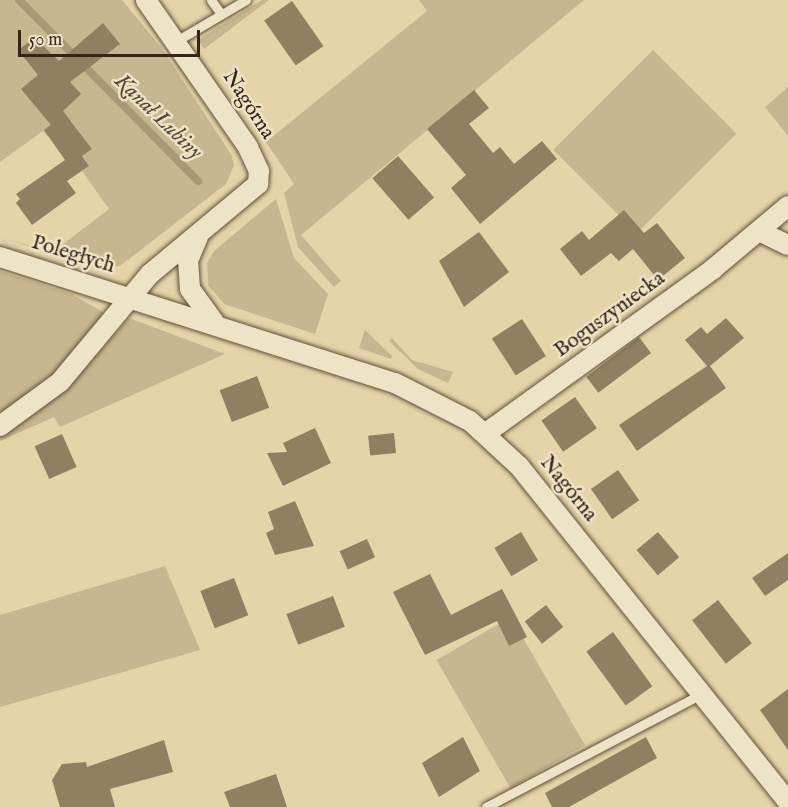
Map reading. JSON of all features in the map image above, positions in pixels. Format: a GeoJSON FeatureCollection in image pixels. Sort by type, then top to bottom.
{"type":"FeatureCollection","features":[{"type":"Feature","properties":{"kind":"street","name":"Nagórna"},"geometry":{"type":"LineString","coordinates":[[147,0],[178,40],[259,171],[255,189],[150,274],[132,298],[406,387],[486,433],[519,466],[788,802]]}},
{"type":"Feature","properties":{"kind":"street","name":"Boguszyniecka"},"geometry":{"type":"LineString","coordinates":[[486,433],[759,231],[788,206]]}},
{"type":"Feature","properties":{"kind":"street","name":"Nagórna"},"geometry":{"type":"LineString","coordinates":[[205,228],[192,247],[187,274],[199,308],[221,326]]}},
{"type":"Feature","properties":{"kind":"street"},"geometry":{"type":"LineString","coordinates":[[759,231],[788,245]]}},
{"type":"Feature","properties":{"kind":"street","name":"Poległych"},"geometry":{"type":"LineString","coordinates":[[0,257],[132,298]]}},
{"type":"Feature","properties":{"kind":"street"},"geometry":{"type":"LineString","coordinates":[[0,426],[60,382],[132,298]]}},
{"type":"Feature","properties":{"kind":"lane"},"geometry":{"type":"LineString","coordinates":[[211,0],[221,14]]}},
{"type":"Feature","properties":{"kind":"lane"},"geometry":{"type":"LineString","coordinates":[[178,40],[246,0]]}},
{"type":"Feature","properties":{"kind":"lane"},"geometry":{"type":"LineString","coordinates":[[486,807],[702,693]]}},
{"type":"Feature","properties":{"kind":"shaded area"},"geometry":{"type":"Polygon","coordinates":[[[0,0],[122,0],[163,50],[232,156],[234,165],[226,184],[120,266],[96,267],[0,237],[53,252],[109,209],[82,171],[89,166],[82,155],[91,148],[71,121],[48,137],[43,131],[0,162],[0,0]]]}},
{"type":"Feature","properties":{"kind":"shaded area"},"geometry":{"type":"Polygon","coordinates":[[[262,0],[269,0],[204,49],[198,40],[262,0]]]}},
{"type":"Feature","properties":{"kind":"shaded area"},"geometry":{"type":"Polygon","coordinates":[[[419,0],[584,0],[301,235],[341,281],[334,287],[298,247],[284,193],[294,184],[266,142],[427,11],[419,0]]]}},
{"type":"Feature","properties":{"kind":"shaded area"},"geometry":{"type":"Polygon","coordinates":[[[653,50],[736,133],[637,233],[553,150],[653,50]]]}},
{"type":"Feature","properties":{"kind":"shaded area"},"geometry":{"type":"Polygon","coordinates":[[[788,87],[788,136],[765,107],[788,87]]]}},
{"type":"Feature","properties":{"kind":"shaded area"},"geometry":{"type":"Polygon","coordinates":[[[276,199],[294,258],[328,294],[315,334],[224,304],[208,285],[207,263],[214,251],[276,199]]]}},
{"type":"Feature","properties":{"kind":"shaded area"},"geometry":{"type":"Polygon","coordinates":[[[0,271],[71,294],[107,314],[61,371],[0,413],[0,271]]]}},
{"type":"Feature","properties":{"kind":"shaded area"},"geometry":{"type":"Polygon","coordinates":[[[129,318],[225,354],[60,427],[54,417],[0,441],[0,434],[69,386],[129,318]]]}},
{"type":"Feature","properties":{"kind":"shaded area"},"geometry":{"type":"Polygon","coordinates":[[[365,330],[392,356],[391,359],[359,348],[365,330]]]}},
{"type":"Feature","properties":{"kind":"shaded area"},"geometry":{"type":"Polygon","coordinates":[[[392,338],[412,360],[453,372],[448,383],[418,369],[389,341],[392,338]]]}},
{"type":"Feature","properties":{"kind":"shaded area"},"geometry":{"type":"Polygon","coordinates":[[[165,566],[200,650],[0,707],[0,615],[165,566]]]}},
{"type":"Feature","properties":{"kind":"shaded area"},"geometry":{"type":"Polygon","coordinates":[[[511,617],[585,745],[511,788],[437,660],[511,617]]]}},
{"type":"Feature","properties":{"kind":"building"},"geometry":{"type":"Polygon","coordinates":[[[292,1],[324,46],[296,66],[264,21],[292,1]]]}},
{"type":"Feature","properties":{"kind":"building"},"geometry":{"type":"Polygon","coordinates":[[[103,23],[120,44],[70,82],[81,94],[63,111],[92,149],[82,156],[89,166],[67,181],[76,193],[32,225],[16,203],[20,199],[16,194],[65,160],[44,130],[51,125],[21,89],[38,75],[18,50],[35,38],[59,61],[103,23]]]}},
{"type":"Feature","properties":{"kind":"building"},"geometry":{"type":"Polygon","coordinates":[[[474,90],[489,108],[469,124],[493,153],[500,147],[514,164],[542,141],[557,159],[480,224],[451,188],[466,175],[427,129],[474,90]]]}},
{"type":"Feature","properties":{"kind":"building"},"geometry":{"type":"Polygon","coordinates":[[[398,156],[434,198],[408,220],[372,178],[398,156]]]}},
{"type":"Feature","properties":{"kind":"building"},"geometry":{"type":"Polygon","coordinates":[[[624,210],[644,233],[657,223],[685,258],[658,280],[633,249],[619,261],[611,253],[581,276],[560,249],[582,231],[589,240],[624,210]]]}},
{"type":"Feature","properties":{"kind":"building"},"geometry":{"type":"Polygon","coordinates":[[[479,232],[509,272],[464,307],[439,261],[479,232]]]}},
{"type":"Feature","properties":{"kind":"building"},"geometry":{"type":"Polygon","coordinates":[[[726,318],[744,338],[710,366],[726,388],[637,451],[619,425],[707,366],[685,340],[701,327],[707,334],[726,318]]]}},
{"type":"Feature","properties":{"kind":"building"},"geometry":{"type":"Polygon","coordinates":[[[522,319],[546,356],[516,376],[492,339],[522,319]]]}},
{"type":"Feature","properties":{"kind":"building"},"geometry":{"type":"Polygon","coordinates":[[[639,337],[651,353],[598,393],[586,377],[639,337]]]}},
{"type":"Feature","properties":{"kind":"building"},"geometry":{"type":"Polygon","coordinates":[[[257,376],[269,408],[232,422],[220,390],[257,376]]]}},
{"type":"Feature","properties":{"kind":"building"},"geometry":{"type":"Polygon","coordinates":[[[575,397],[597,428],[563,452],[541,421],[575,397]]]}},
{"type":"Feature","properties":{"kind":"building"},"geometry":{"type":"Polygon","coordinates":[[[315,428],[331,463],[283,486],[267,453],[287,452],[283,443],[315,428]]]}},
{"type":"Feature","properties":{"kind":"building"},"geometry":{"type":"Polygon","coordinates":[[[394,433],[396,453],[370,456],[368,436],[394,433]]]}},
{"type":"Feature","properties":{"kind":"building"},"geometry":{"type":"Polygon","coordinates":[[[62,434],[77,467],[49,479],[35,446],[62,434]]]}},
{"type":"Feature","properties":{"kind":"building"},"geometry":{"type":"Polygon","coordinates":[[[618,470],[639,500],[612,519],[591,489],[618,470]]]}},
{"type":"Feature","properties":{"kind":"building"},"geometry":{"type":"Polygon","coordinates":[[[295,501],[314,546],[275,555],[266,533],[274,529],[268,512],[295,501]]]}},
{"type":"Feature","properties":{"kind":"building"},"geometry":{"type":"Polygon","coordinates":[[[521,532],[538,560],[511,576],[494,548],[521,532]]]}},
{"type":"Feature","properties":{"kind":"building"},"geometry":{"type":"Polygon","coordinates":[[[658,532],[679,557],[658,575],[637,550],[658,532]]]}},
{"type":"Feature","properties":{"kind":"building"},"geometry":{"type":"Polygon","coordinates":[[[367,539],[375,557],[348,569],[340,551],[367,539]]]}},
{"type":"Feature","properties":{"kind":"building"},"geometry":{"type":"Polygon","coordinates":[[[788,553],[788,580],[765,596],[752,578],[788,553]]]}},
{"type":"Feature","properties":{"kind":"building"},"geometry":{"type":"Polygon","coordinates":[[[430,574],[451,615],[502,589],[527,637],[509,646],[497,621],[425,655],[393,592],[430,574]]]}},
{"type":"Feature","properties":{"kind":"building"},"geometry":{"type":"Polygon","coordinates":[[[234,578],[248,615],[215,628],[200,591],[234,578]]]}},
{"type":"Feature","properties":{"kind":"building"},"geometry":{"type":"Polygon","coordinates":[[[333,596],[345,627],[298,645],[286,614],[333,596]]]}},
{"type":"Feature","properties":{"kind":"building"},"geometry":{"type":"Polygon","coordinates":[[[718,600],[752,643],[726,664],[692,620],[718,600]]]}},
{"type":"Feature","properties":{"kind":"building"},"geometry":{"type":"Polygon","coordinates":[[[546,605],[563,627],[542,644],[525,622],[546,605]]]}},
{"type":"Feature","properties":{"kind":"building"},"geometry":{"type":"Polygon","coordinates":[[[613,632],[652,686],[626,706],[586,651],[613,632]]]}},
{"type":"Feature","properties":{"kind":"building"},"geometry":{"type":"Polygon","coordinates":[[[788,689],[788,750],[760,710],[788,689]]]}},
{"type":"Feature","properties":{"kind":"building"},"geometry":{"type":"Polygon","coordinates":[[[463,737],[480,771],[439,797],[422,763],[463,737]]]}},
{"type":"Feature","properties":{"kind":"building"},"geometry":{"type":"Polygon","coordinates":[[[646,737],[657,758],[569,807],[552,807],[545,793],[646,737]]]}},
{"type":"Feature","properties":{"kind":"building"},"geometry":{"type":"Polygon","coordinates":[[[164,740],[173,772],[110,789],[115,807],[60,807],[52,780],[62,764],[86,762],[87,767],[164,740]]]}},
{"type":"Feature","properties":{"kind":"building"},"geometry":{"type":"Polygon","coordinates":[[[276,774],[287,807],[230,807],[224,792],[276,774]]]}},
{"type":"Feature","properties":{"kind":"waterway","name":"Kanał Lubiny"},"geometry":{"type":"LineString","coordinates":[[19,0],[198,181]]}}]}
